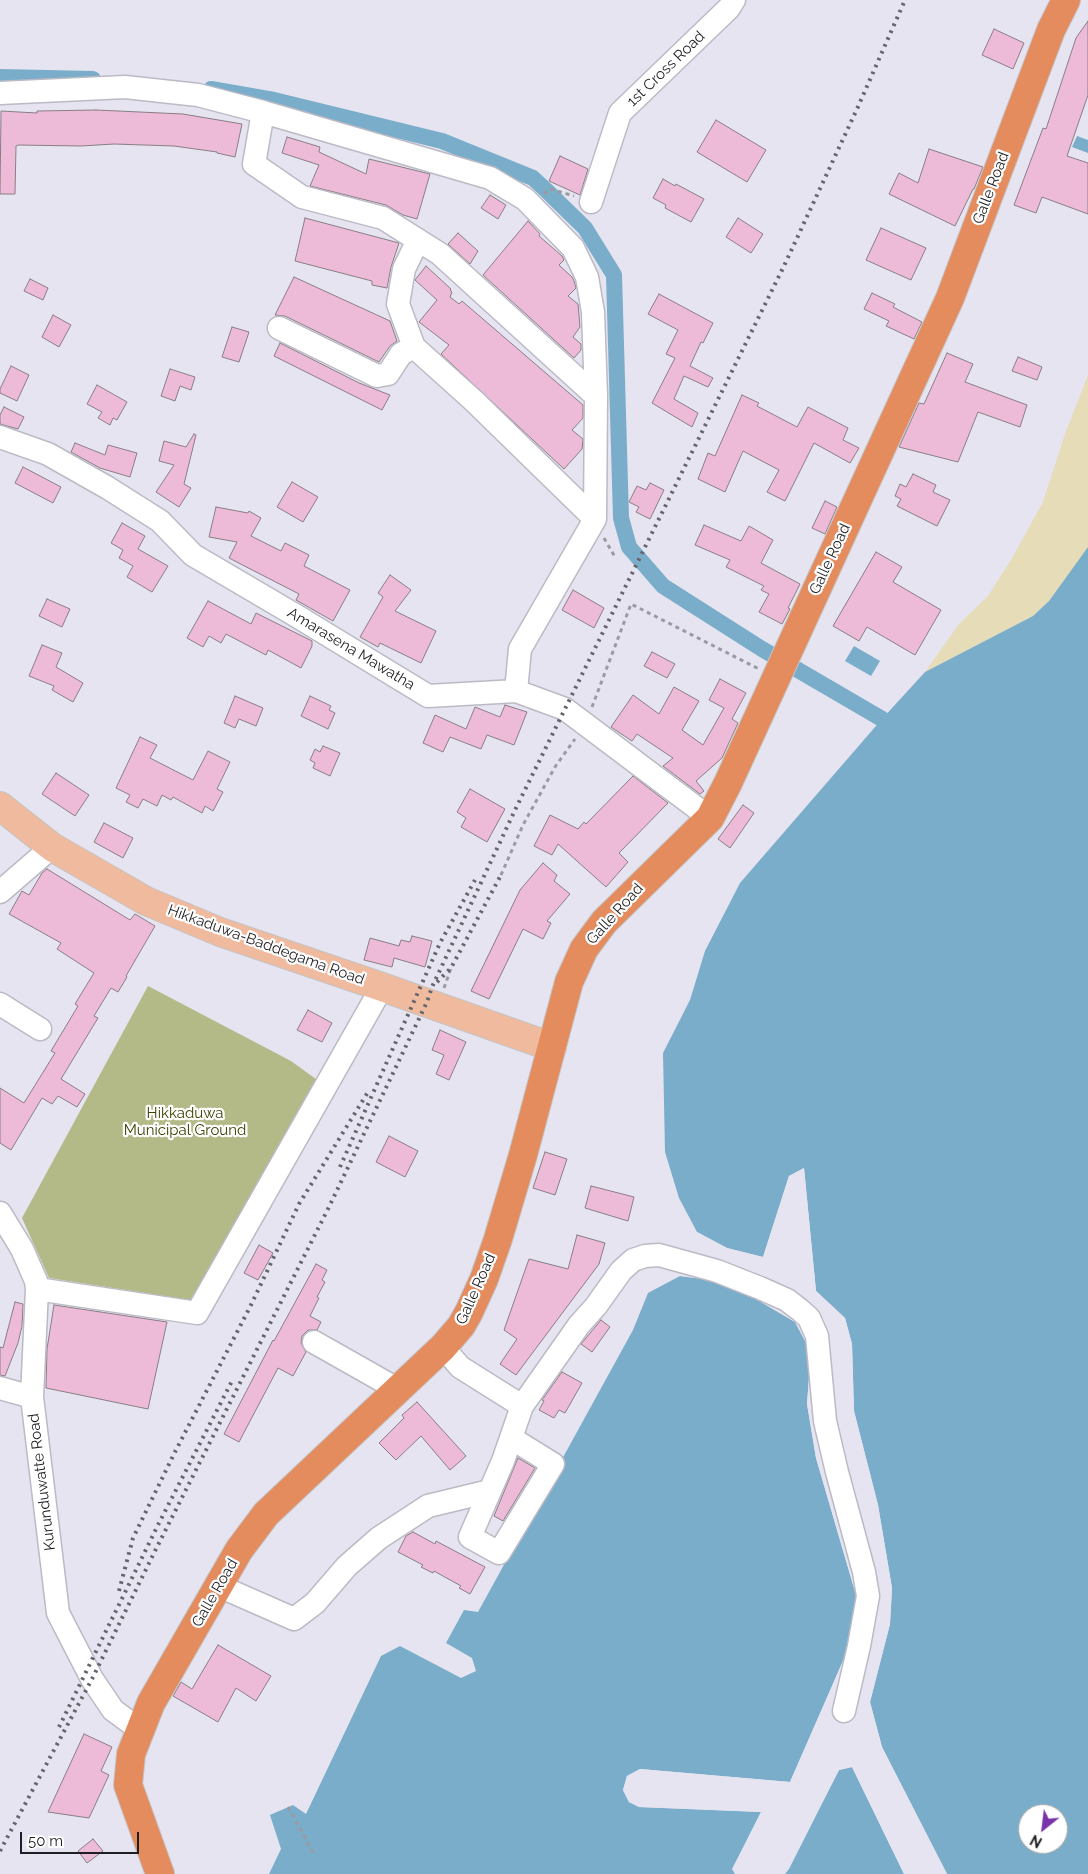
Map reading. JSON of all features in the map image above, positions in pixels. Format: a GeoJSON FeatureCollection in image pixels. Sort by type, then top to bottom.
{"type":"FeatureCollection","features":[{"type":"Feature","properties":{"kind":"highway","name":"Galle Road"},"geometry":{"type":"LineString","coordinates":[[160,1874],[128,1785],[130,1754],[151,1703],[240,1550],[266,1514],[443,1346],[461,1326],[484,1279],[498,1239],[523,1155],[569,982],[584,949],[604,922],[710,818],[728,783],[950,298],[1051,30],[1066,0]]}},
{"type":"Feature","properties":{"kind":"main road","name":"Hikkaduwa-Baddegama Road"},"geometry":{"type":"LineString","coordinates":[[0,806],[52,847],[146,901],[220,932],[552,1047]]}},
{"type":"Feature","properties":{"kind":"street","name":"1st Cross Road"},"geometry":{"type":"LineString","coordinates":[[591,202],[620,113],[729,8],[734,0]]}},
{"type":"Feature","properties":{"kind":"street"},"geometry":{"type":"LineString","coordinates":[[0,93],[126,87],[198,94],[490,178],[525,199],[573,248],[586,276],[593,312],[596,396],[595,519],[520,649],[516,691]]}},
{"type":"Feature","properties":{"kind":"street"},"geometry":{"type":"LineString","coordinates":[[263,112],[254,164],[302,197],[383,218],[440,254],[596,396]]}},
{"type":"Feature","properties":{"kind":"street"},"geometry":{"type":"LineString","coordinates":[[418,240],[404,269],[398,304],[414,347],[474,401],[595,519]]}},
{"type":"Feature","properties":{"kind":"street"},"geometry":{"type":"LineString","coordinates":[[279,328],[377,376],[388,374],[402,354],[414,347]]}},
{"type":"Feature","properties":{"kind":"street","name":"Amarasena Mawatha"},"geometry":{"type":"LineString","coordinates":[[0,438],[48,454],[108,488],[160,521],[193,555],[295,614],[428,696],[516,691],[566,709],[710,818]]}},
{"type":"Feature","properties":{"kind":"street"},"geometry":{"type":"LineString","coordinates":[[0,892],[52,847]]}},
{"type":"Feature","properties":{"kind":"street"},"geometry":{"type":"LineString","coordinates":[[37,1289],[197,1313],[382,987]]}},
{"type":"Feature","properties":{"kind":"street"},"geometry":{"type":"LineString","coordinates":[[0,1004],[40,1029]]}},
{"type":"Feature","properties":{"kind":"street","name":"Kurunduwatte Road"},"geometry":{"type":"LineString","coordinates":[[0,1214],[22,1249],[36,1281],[32,1397],[58,1613],[92,1679],[113,1710],[140,1730]]}},
{"type":"Feature","properties":{"kind":"street"},"geometry":{"type":"LineString","coordinates":[[511,1438],[553,1464],[499,1554],[470,1538],[522,1406],[579,1325],[596,1306],[621,1271],[633,1260],[645,1256],[659,1255],[678,1259],[760,1288],[787,1300],[800,1310],[809,1318],[817,1336],[825,1421],[864,1572],[868,1596],[854,1671],[844,1711]]}},
{"type":"Feature","properties":{"kind":"street"},"geometry":{"type":"LineString","coordinates":[[314,1342],[397,1389]]}},
{"type":"Feature","properties":{"kind":"street"},"geometry":{"type":"LineString","coordinates":[[443,1346],[460,1367],[522,1406]]}},
{"type":"Feature","properties":{"kind":"street"},"geometry":{"type":"LineString","coordinates":[[0,1388],[32,1397]]}},
{"type":"Feature","properties":{"kind":"street"},"geometry":{"type":"LineString","coordinates":[[219,1586],[294,1619],[315,1603],[347,1566],[379,1538],[428,1506],[490,1491]]}},
{"type":"Feature","properties":{"kind":"path"},"geometry":{"type":"LineString","coordinates":[[550,189],[591,202]]}},
{"type":"Feature","properties":{"kind":"path"},"geometry":{"type":"LineString","coordinates":[[501,875],[523,824],[550,775],[585,724],[631,604],[776,677]]}},
{"type":"Feature","properties":{"kind":"path"},"geometry":{"type":"LineString","coordinates":[[288,1807],[315,1856]]}},
{"type":"Feature","properties":{"kind":"green space","name":"Hikkaduwa Municipal Ground"},"geometry":{"type":"Polygon","coordinates":[[[148,986],[291,1061],[320,1082],[197,1301],[49,1278],[22,1218],[148,986]]]}},
{"type":"Feature","properties":{"kind":"sand"},"geometry":{"type":"Polygon","coordinates":[[[1088,375],[1087,550],[1049,601],[1033,616],[925,672],[959,624],[988,596],[1011,560],[1043,502],[1065,434],[1088,375]]]}},
{"type":"Feature","properties":{"kind":"water"},"geometry":{"type":"Polygon","coordinates":[[[1077,136],[1088,140],[1088,153],[1072,147],[1077,136]]]}},
{"type":"Feature","properties":{"kind":"water"},"geometry":{"type":"Polygon","coordinates":[[[1088,547],[1088,1874],[947,1874],[882,1747],[870,1702],[890,1624],[892,1588],[878,1505],[854,1411],[852,1344],[845,1318],[816,1291],[804,1168],[789,1176],[763,1257],[727,1248],[697,1232],[679,1198],[665,1152],[663,1053],[690,1000],[705,951],[740,883],[925,672],[1033,616],[1049,601],[1088,547]]]}},
{"type":"Feature","properties":{"kind":"water"},"geometry":{"type":"Polygon","coordinates":[[[854,646],[880,661],[871,676],[845,661],[854,646]]]}},
{"type":"Feature","properties":{"kind":"water"},"geometry":{"type":"Polygon","coordinates":[[[680,1276],[711,1280],[749,1295],[795,1322],[811,1352],[807,1404],[816,1458],[856,1595],[846,1654],[790,1782],[640,1769],[627,1776],[623,1790],[629,1802],[639,1807],[761,1812],[733,1869],[735,1874],[269,1874],[281,1849],[270,1815],[293,1805],[306,1814],[381,1656],[400,1646],[461,1678],[476,1671],[472,1658],[446,1643],[464,1610],[478,1612],[633,1330],[648,1293],[680,1276]]]}},
{"type":"Feature","properties":{"kind":"water"},"geometry":{"type":"Polygon","coordinates":[[[852,1767],[904,1874],[785,1874],[839,1770],[852,1767]]]}},
{"type":"Feature","properties":{"kind":"pier"},"geometry":{"type":"Polygon","coordinates":[[[804,1168],[816,1291],[845,1318],[852,1344],[854,1411],[878,1505],[892,1588],[890,1624],[870,1702],[882,1747],[947,1874],[945,1874],[879,1748],[868,1703],[887,1623],[890,1588],[875,1506],[851,1411],[849,1345],[843,1320],[814,1292],[802,1172],[791,1177],[764,1259],[727,1251],[696,1234],[697,1232],[727,1248],[763,1257],[789,1176],[804,1168]]]}},
{"type":"Feature","properties":{"kind":"pier"},"geometry":{"type":"Polygon","coordinates":[[[680,1274],[711,1278],[750,1293],[797,1321],[813,1352],[810,1404],[818,1458],[858,1595],[848,1654],[792,1784],[640,1772],[629,1778],[626,1790],[631,1800],[639,1804],[763,1810],[735,1869],[738,1874],[735,1874],[732,1869],[761,1812],[639,1807],[629,1802],[623,1790],[627,1776],[640,1769],[790,1782],[846,1654],[856,1595],[816,1458],[807,1404],[811,1352],[795,1322],[749,1295],[711,1280],[680,1276],[680,1274]]]}},
{"type":"Feature","properties":{"kind":"pier"},"geometry":{"type":"Polygon","coordinates":[[[853,1765],[906,1874],[904,1874],[852,1767],[839,1770],[789,1869],[783,1874],[837,1768],[853,1765]]]}},
{"type":"Feature","properties":{"kind":"building"},"geometry":{"type":"Polygon","coordinates":[[[1088,21],[1088,95],[1067,156],[1088,163],[1088,214],[1042,197],[1036,213],[1014,205],[1043,128],[1046,129],[1076,38],[1088,21]]]}},
{"type":"Feature","properties":{"kind":"building"},"geometry":{"type":"Polygon","coordinates":[[[994,29],[1024,43],[1013,69],[982,55],[994,29]]]}},
{"type":"Feature","properties":{"kind":"building"},"geometry":{"type":"Polygon","coordinates":[[[96,110],[183,114],[242,124],[235,157],[217,152],[174,146],[114,144],[81,146],[18,145],[16,146],[15,194],[0,194],[1,111],[37,113],[37,111],[96,110]]]}},
{"type":"Feature","properties":{"kind":"building"},"geometry":{"type":"Polygon","coordinates":[[[716,120],[766,150],[747,182],[697,152],[716,120]]]}},
{"type":"Feature","properties":{"kind":"building"},"geometry":{"type":"Polygon","coordinates":[[[287,137],[320,147],[319,152],[366,174],[369,159],[430,174],[417,219],[403,215],[386,205],[310,186],[319,165],[282,153],[287,137]]]}},
{"type":"Feature","properties":{"kind":"building"},"geometry":{"type":"Polygon","coordinates":[[[929,149],[983,167],[955,226],[889,194],[899,173],[918,183],[929,149]]]}},
{"type":"Feature","properties":{"kind":"building"},"geometry":{"type":"Polygon","coordinates":[[[560,156],[588,169],[580,195],[549,181],[560,156]]]}},
{"type":"Feature","properties":{"kind":"building"},"geometry":{"type":"Polygon","coordinates":[[[663,179],[704,199],[691,222],[665,208],[666,205],[653,198],[663,179]]]}},
{"type":"Feature","properties":{"kind":"building"},"geometry":{"type":"Polygon","coordinates":[[[490,195],[506,205],[498,219],[481,208],[490,195]]]}},
{"type":"Feature","properties":{"kind":"building"},"geometry":{"type":"Polygon","coordinates":[[[305,218],[399,243],[391,267],[387,288],[372,285],[372,281],[295,261],[305,218]]]}},
{"type":"Feature","properties":{"kind":"building"},"geometry":{"type":"Polygon","coordinates":[[[738,218],[763,234],[751,253],[726,237],[738,218]]]}},
{"type":"Feature","properties":{"kind":"building"},"geometry":{"type":"Polygon","coordinates":[[[528,221],[540,234],[539,236],[562,256],[564,260],[559,265],[574,281],[576,288],[568,296],[578,304],[580,327],[573,337],[581,344],[581,350],[574,358],[483,275],[528,221]]]}},
{"type":"Feature","properties":{"kind":"building"},"geometry":{"type":"Polygon","coordinates":[[[881,228],[926,248],[911,280],[866,260],[881,228]]]}},
{"type":"Feature","properties":{"kind":"building"},"geometry":{"type":"Polygon","coordinates":[[[458,233],[478,251],[470,264],[448,244],[458,233]]]}},
{"type":"Feature","properties":{"kind":"building"},"geometry":{"type":"Polygon","coordinates":[[[426,266],[451,289],[450,297],[459,304],[462,301],[583,405],[583,418],[572,430],[583,439],[582,449],[564,469],[441,354],[449,345],[419,322],[437,300],[415,280],[426,266]]]}},
{"type":"Feature","properties":{"kind":"building"},"geometry":{"type":"Polygon","coordinates":[[[294,277],[390,321],[397,341],[390,346],[379,362],[285,316],[275,315],[294,277]]]}},
{"type":"Feature","properties":{"kind":"building"},"geometry":{"type":"Polygon","coordinates":[[[30,279],[48,288],[43,300],[24,291],[30,279]]]}},
{"type":"Feature","properties":{"kind":"building"},"geometry":{"type":"Polygon","coordinates":[[[872,293],[895,304],[893,307],[922,322],[914,339],[886,326],[889,321],[864,309],[872,293]]]}},
{"type":"Feature","properties":{"kind":"building"},"geometry":{"type":"Polygon","coordinates":[[[659,294],[713,323],[703,343],[701,342],[690,366],[713,378],[708,387],[684,376],[674,399],[698,413],[692,427],[652,403],[675,358],[666,354],[678,330],[648,314],[659,294]]]}},
{"type":"Feature","properties":{"kind":"building"},"geometry":{"type":"Polygon","coordinates":[[[53,315],[71,325],[59,347],[42,337],[53,315]]]}},
{"type":"Feature","properties":{"kind":"building"},"geometry":{"type":"Polygon","coordinates":[[[232,327],[249,332],[239,362],[222,357],[232,327]]]}},
{"type":"Feature","properties":{"kind":"building"},"geometry":{"type":"Polygon","coordinates":[[[280,343],[359,383],[390,395],[382,410],[274,356],[280,343]]]}},
{"type":"Feature","properties":{"kind":"building"},"geometry":{"type":"Polygon","coordinates":[[[947,353],[973,364],[965,382],[1027,405],[1020,427],[978,412],[958,462],[899,447],[919,403],[924,404],[947,353]]]}},
{"type":"Feature","properties":{"kind":"building"},"geometry":{"type":"Polygon","coordinates":[[[1018,357],[1042,367],[1037,380],[1012,371],[1018,357]]]}},
{"type":"Feature","properties":{"kind":"building"},"geometry":{"type":"Polygon","coordinates":[[[11,366],[29,375],[17,401],[0,393],[0,389],[11,366]]]}},
{"type":"Feature","properties":{"kind":"building"},"geometry":{"type":"Polygon","coordinates":[[[170,369],[195,377],[191,390],[180,386],[175,401],[161,396],[170,369]]]}},
{"type":"Feature","properties":{"kind":"building"},"geometry":{"type":"Polygon","coordinates":[[[97,385],[127,402],[117,420],[113,418],[110,425],[98,418],[102,412],[87,404],[97,385]]]}},
{"type":"Feature","properties":{"kind":"building"},"geometry":{"type":"Polygon","coordinates":[[[742,395],[759,403],[757,406],[797,427],[808,407],[848,428],[843,440],[859,448],[850,463],[814,443],[785,501],[767,492],[779,470],[743,451],[725,492],[698,479],[708,453],[715,456],[742,395]]]}},
{"type":"Feature","properties":{"kind":"building"},"geometry":{"type":"Polygon","coordinates":[[[4,407],[24,417],[18,429],[0,424],[0,415],[4,407]]]}},
{"type":"Feature","properties":{"kind":"building"},"geometry":{"type":"Polygon","coordinates":[[[194,434],[196,435],[184,484],[191,488],[179,507],[156,492],[174,465],[159,461],[164,441],[186,447],[194,434]]]}},
{"type":"Feature","properties":{"kind":"building"},"geometry":{"type":"Polygon","coordinates":[[[75,443],[105,455],[108,445],[137,453],[130,477],[100,468],[71,452],[75,443]]]}},
{"type":"Feature","properties":{"kind":"building"},"geometry":{"type":"Polygon","coordinates":[[[23,467],[61,487],[53,503],[15,483],[23,467]]]}},
{"type":"Feature","properties":{"kind":"building"},"geometry":{"type":"Polygon","coordinates":[[[913,474],[936,485],[933,492],[950,500],[937,526],[897,506],[901,499],[895,496],[900,484],[906,487],[913,474]]]}},
{"type":"Feature","properties":{"kind":"building"},"geometry":{"type":"Polygon","coordinates":[[[292,482],[318,497],[303,522],[277,507],[292,482]]]}},
{"type":"Feature","properties":{"kind":"building"},"geometry":{"type":"Polygon","coordinates":[[[650,483],[664,490],[650,519],[636,512],[639,507],[629,502],[637,486],[646,490],[650,483]]]}},
{"type":"Feature","properties":{"kind":"building"},"geometry":{"type":"Polygon","coordinates":[[[825,501],[837,507],[825,534],[812,528],[825,501]]]}},
{"type":"Feature","properties":{"kind":"building"},"geometry":{"type":"Polygon","coordinates":[[[216,507],[248,513],[249,511],[261,518],[251,536],[281,551],[285,543],[309,555],[304,566],[350,590],[333,621],[296,600],[299,594],[229,558],[237,542],[209,537],[216,507]]]}},
{"type":"Feature","properties":{"kind":"building"},"geometry":{"type":"Polygon","coordinates":[[[122,523],[145,536],[138,549],[168,566],[152,592],[127,577],[133,566],[119,558],[123,550],[111,543],[122,523]]]}},
{"type":"Feature","properties":{"kind":"building"},"geometry":{"type":"Polygon","coordinates":[[[704,525],[741,541],[749,526],[773,540],[761,563],[800,584],[782,624],[759,612],[769,594],[761,590],[764,586],[726,567],[730,560],[695,545],[704,525]]]}},
{"type":"Feature","properties":{"kind":"building"},"geometry":{"type":"Polygon","coordinates":[[[876,552],[902,567],[893,582],[941,610],[915,655],[867,627],[859,641],[833,626],[876,552]]]}},
{"type":"Feature","properties":{"kind":"building"},"geometry":{"type":"Polygon","coordinates":[[[390,575],[411,590],[395,611],[436,631],[421,663],[380,643],[378,647],[360,637],[383,597],[378,593],[390,575]]]}},
{"type":"Feature","properties":{"kind":"building"},"geometry":{"type":"Polygon","coordinates":[[[573,590],[604,608],[594,628],[562,610],[573,590]]]}},
{"type":"Feature","properties":{"kind":"building"},"geometry":{"type":"Polygon","coordinates":[[[47,599],[70,609],[62,627],[39,616],[47,599]]]}},
{"type":"Feature","properties":{"kind":"building"},"geometry":{"type":"Polygon","coordinates":[[[208,601],[251,624],[256,613],[312,641],[312,646],[301,668],[268,650],[266,655],[226,634],[221,643],[209,636],[203,647],[187,638],[208,601]]]}},
{"type":"Feature","properties":{"kind":"building"},"geometry":{"type":"Polygon","coordinates":[[[42,645],[62,653],[56,667],[83,683],[73,702],[52,690],[54,686],[29,676],[42,645]]]}},
{"type":"Feature","properties":{"kind":"building"},"geometry":{"type":"Polygon","coordinates":[[[652,652],[675,664],[667,678],[644,666],[652,652]]]}},
{"type":"Feature","properties":{"kind":"building"},"geometry":{"type":"Polygon","coordinates":[[[720,679],[746,693],[732,719],[738,723],[722,758],[696,781],[704,791],[700,794],[663,766],[673,758],[637,734],[632,741],[611,727],[633,695],[659,714],[674,687],[699,701],[682,730],[703,745],[724,708],[709,700],[720,679]]]}},
{"type":"Feature","properties":{"kind":"building"},"geometry":{"type":"Polygon","coordinates":[[[235,696],[263,708],[256,726],[239,719],[235,728],[224,723],[235,696]]]}},
{"type":"Feature","properties":{"kind":"building"},"geometry":{"type":"Polygon","coordinates":[[[310,696],[331,706],[329,710],[335,713],[328,729],[301,716],[310,696]]]}},
{"type":"Feature","properties":{"kind":"building"},"geometry":{"type":"Polygon","coordinates":[[[505,705],[527,712],[514,745],[487,735],[481,749],[450,737],[443,752],[423,743],[435,715],[466,729],[475,707],[500,717],[505,705]]]}},
{"type":"Feature","properties":{"kind":"building"},"geometry":{"type":"Polygon","coordinates":[[[140,737],[157,745],[150,758],[193,780],[208,751],[230,762],[217,789],[223,792],[213,811],[205,806],[202,813],[173,797],[171,800],[162,795],[157,806],[143,799],[138,808],[126,802],[130,795],[116,788],[140,737]]]}},
{"type":"Feature","properties":{"kind":"building"},"geometry":{"type":"Polygon","coordinates":[[[323,746],[340,753],[330,776],[313,768],[315,763],[310,760],[315,749],[320,752],[323,746]]]}},
{"type":"Feature","properties":{"kind":"building"},"geometry":{"type":"Polygon","coordinates":[[[56,773],[89,795],[75,816],[42,794],[56,773]]]}},
{"type":"Feature","properties":{"kind":"building"},"geometry":{"type":"Polygon","coordinates":[[[633,776],[668,803],[619,853],[628,862],[606,887],[558,844],[552,855],[534,846],[550,815],[578,829],[584,822],[586,824],[633,776]]]}},
{"type":"Feature","properties":{"kind":"building"},"geometry":{"type":"Polygon","coordinates":[[[470,789],[505,809],[487,842],[461,827],[466,818],[457,812],[470,789]]]}},
{"type":"Feature","properties":{"kind":"building"},"geometry":{"type":"Polygon","coordinates":[[[743,805],[754,813],[730,848],[718,839],[743,805]]]}},
{"type":"Feature","properties":{"kind":"building"},"geometry":{"type":"Polygon","coordinates":[[[104,823],[133,838],[123,858],[94,842],[104,823]]]}},
{"type":"Feature","properties":{"kind":"building"},"geometry":{"type":"Polygon","coordinates":[[[543,863],[557,875],[554,881],[570,894],[547,921],[551,923],[543,939],[523,929],[489,999],[471,991],[520,890],[543,863]]]}},
{"type":"Feature","properties":{"kind":"building"},"geometry":{"type":"Polygon","coordinates":[[[47,869],[130,920],[135,914],[155,926],[118,992],[111,988],[94,1016],[98,1018],[61,1079],[85,1094],[77,1107],[58,1096],[52,1104],[42,1098],[11,1150],[0,1143],[0,1088],[24,1103],[55,1053],[51,1051],[78,1006],[75,1004],[94,973],[57,949],[61,943],[9,914],[22,891],[29,895],[42,873],[47,869]]]}},
{"type":"Feature","properties":{"kind":"building"},"geometry":{"type":"Polygon","coordinates":[[[412,936],[432,941],[425,967],[394,958],[392,967],[364,960],[370,938],[399,946],[401,940],[410,942],[412,936]]]}},
{"type":"Feature","properties":{"kind":"building"},"geometry":{"type":"Polygon","coordinates":[[[308,1010],[332,1023],[322,1042],[297,1030],[308,1010]]]}},
{"type":"Feature","properties":{"kind":"building"},"geometry":{"type":"Polygon","coordinates":[[[440,1030],[466,1042],[449,1080],[436,1074],[444,1055],[432,1050],[440,1030]]]}},
{"type":"Feature","properties":{"kind":"building"},"geometry":{"type":"Polygon","coordinates":[[[389,1136],[418,1151],[405,1177],[376,1162],[389,1136]]]}},
{"type":"Feature","properties":{"kind":"building"},"geometry":{"type":"Polygon","coordinates":[[[545,1152],[567,1159],[555,1195],[533,1188],[545,1152]]]}},
{"type":"Feature","properties":{"kind":"building"},"geometry":{"type":"Polygon","coordinates":[[[591,1186],[634,1197],[628,1221],[585,1208],[591,1186]]]}},
{"type":"Feature","properties":{"kind":"building"},"geometry":{"type":"Polygon","coordinates":[[[577,1235],[605,1243],[599,1264],[516,1375],[500,1364],[517,1339],[504,1330],[529,1259],[568,1269],[577,1235]]]}},
{"type":"Feature","properties":{"kind":"building"},"geometry":{"type":"Polygon","coordinates":[[[259,1245],[273,1253],[258,1280],[244,1273],[259,1245]]]}},
{"type":"Feature","properties":{"kind":"building"},"geometry":{"type":"Polygon","coordinates":[[[316,1264],[327,1270],[322,1280],[325,1282],[310,1316],[321,1322],[317,1330],[308,1330],[302,1336],[301,1343],[306,1352],[293,1376],[278,1368],[239,1442],[224,1434],[273,1340],[316,1264]]]}},
{"type":"Feature","properties":{"kind":"building"},"geometry":{"type":"Polygon","coordinates":[[[15,1302],[23,1304],[22,1326],[18,1343],[5,1376],[0,1375],[0,1347],[3,1348],[15,1302]]]}},
{"type":"Feature","properties":{"kind":"building"},"geometry":{"type":"Polygon","coordinates":[[[54,1305],[167,1322],[148,1409],[46,1388],[47,1349],[54,1305]]]}},
{"type":"Feature","properties":{"kind":"building"},"geometry":{"type":"Polygon","coordinates":[[[601,1320],[610,1327],[592,1352],[581,1344],[601,1320]]]}},
{"type":"Feature","properties":{"kind":"building"},"geometry":{"type":"Polygon","coordinates":[[[562,1372],[582,1383],[565,1413],[559,1410],[554,1418],[539,1410],[544,1401],[542,1400],[562,1372]]]}},
{"type":"Feature","properties":{"kind":"building"},"geometry":{"type":"Polygon","coordinates":[[[417,1402],[466,1456],[450,1470],[421,1436],[396,1460],[379,1443],[404,1418],[402,1415],[417,1402]]]}},
{"type":"Feature","properties":{"kind":"building"},"geometry":{"type":"Polygon","coordinates":[[[518,1458],[535,1468],[503,1521],[494,1516],[518,1458]]]}},
{"type":"Feature","properties":{"kind":"building"},"geometry":{"type":"Polygon","coordinates":[[[413,1532],[435,1544],[436,1541],[485,1567],[470,1594],[459,1588],[461,1586],[434,1571],[433,1573],[421,1567],[423,1565],[398,1552],[406,1536],[413,1532]]]}},
{"type":"Feature","properties":{"kind":"building"},"geometry":{"type":"Polygon","coordinates":[[[218,1645],[271,1676],[256,1701],[236,1688],[218,1722],[173,1696],[181,1682],[192,1689],[218,1645]]]}},
{"type":"Feature","properties":{"kind":"building"},"geometry":{"type":"Polygon","coordinates":[[[84,1734],[112,1747],[101,1771],[109,1775],[89,1818],[48,1812],[84,1734]]]}},
{"type":"Feature","properties":{"kind":"building"},"geometry":{"type":"Polygon","coordinates":[[[93,1839],[103,1851],[87,1863],[78,1851],[93,1839]]]}},
{"type":"Feature","properties":{"kind":"waterway"},"geometry":{"type":"LineString","coordinates":[[0,77],[93,79]]}},
{"type":"Feature","properties":{"kind":"waterway"},"geometry":{"type":"LineString","coordinates":[[211,89],[274,100],[442,141],[533,178],[547,191],[585,228],[614,275],[621,518],[629,547],[663,586],[762,649],[882,719]]}},
{"type":"Feature","properties":{"kind":"railway"},"geometry":{"type":"LineString","coordinates":[[0,1851],[92,1679],[329,1207],[427,1002],[432,987],[516,808],[784,266],[905,0]]}},
{"type":"Feature","properties":{"kind":"railway"},"geometry":{"type":"LineString","coordinates":[[437,982],[451,968],[501,875]]}},
{"type":"Feature","properties":{"kind":"railway"},"geometry":{"type":"LineString","coordinates":[[340,1167],[440,943],[475,880]]}},
{"type":"Feature","properties":{"kind":"railway"},"geometry":{"type":"LineString","coordinates":[[119,1591],[133,1538],[175,1452],[250,1307],[299,1204],[368,1092]]}},
{"type":"Feature","properties":{"kind":"railway"},"geometry":{"type":"LineString","coordinates":[[59,1727],[158,1525],[233,1379]]}}]}
